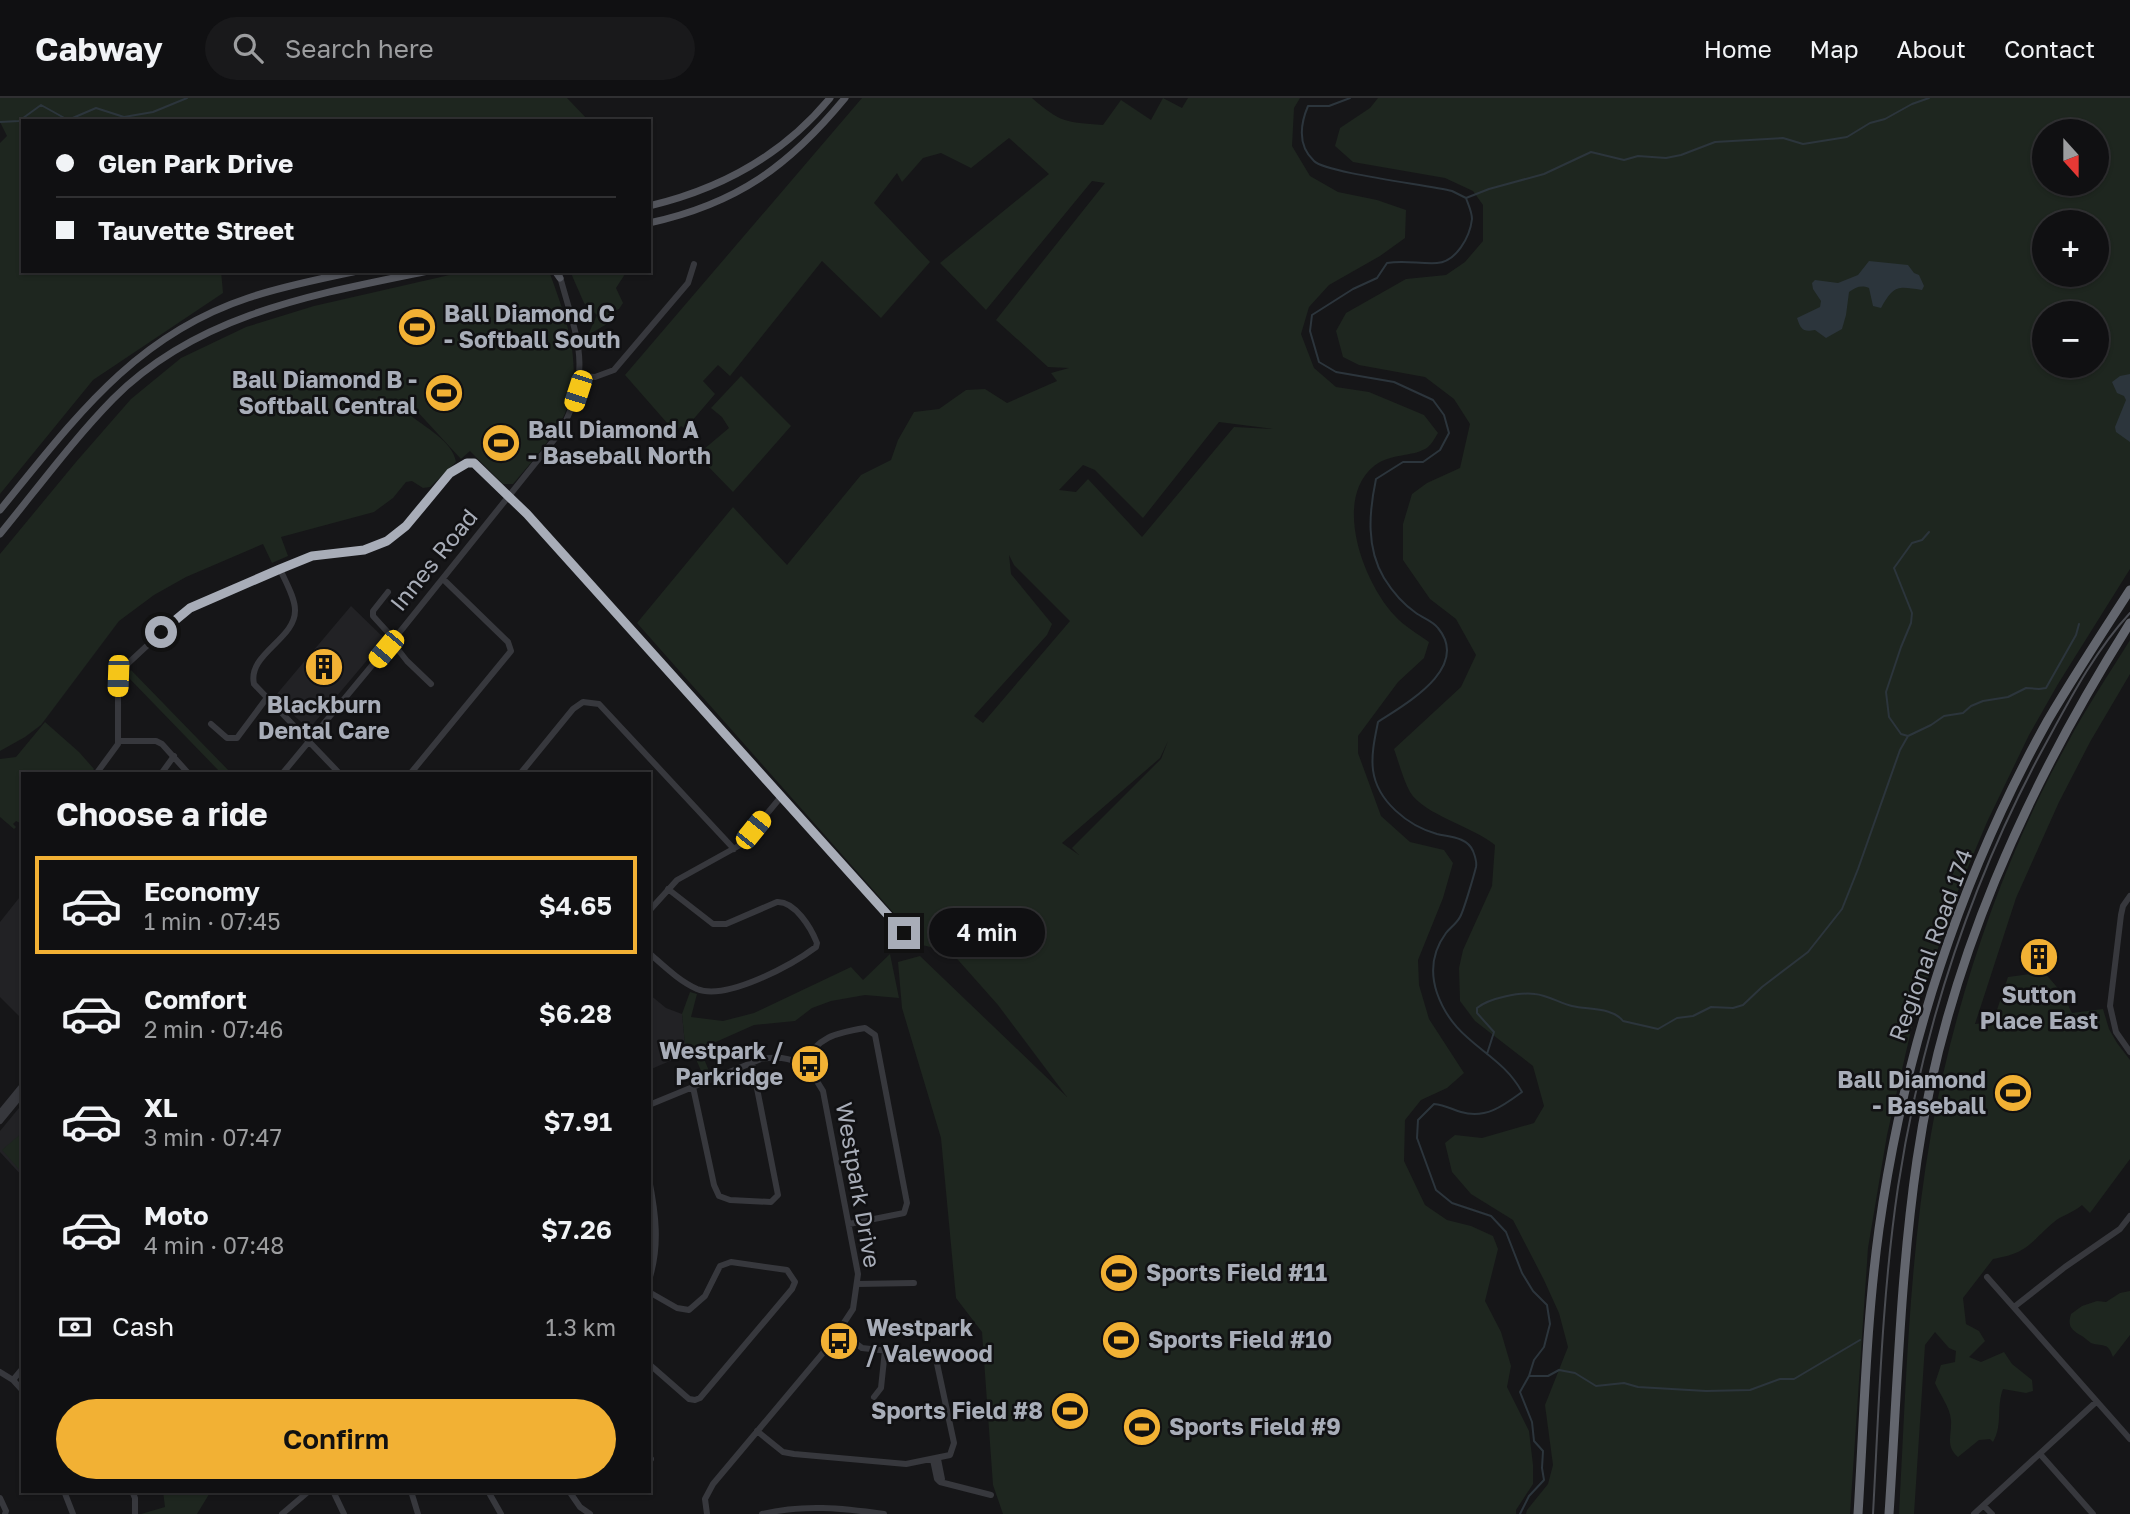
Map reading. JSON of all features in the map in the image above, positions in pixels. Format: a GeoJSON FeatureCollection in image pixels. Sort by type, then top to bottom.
{"type":"FeatureCollection","features":[{"type":"Feature","properties":{"kind":"highway","name":"Regional Road 174"},"geometry":{"type":"LineString","coordinates":[[1858,1514],[1869,1325],[1879,1230],[1901,1103],[1926,1006],[1965,899],[2011,792],[2049,720],[2130,590]]}},
{"type":"Feature","properties":{"kind":"highway","name":"Regional Road 174"},"geometry":{"type":"LineString","coordinates":[[1889,1514],[1912,1201],[1922,1134],[1943,1034],[1983,910],[2010,840],[2068,725],[2130,623]]}},
{"type":"Feature","properties":{"kind":"main road"},"geometry":{"type":"LineString","coordinates":[[651,205],[702,191],[744,171],[791,137],[830,98]]}},
{"type":"Feature","properties":{"kind":"main road"},"geometry":{"type":"LineString","coordinates":[[651,222],[729,197],[764,177],[810,139],[845,98]]}},
{"type":"Feature","properties":{"kind":"main road"},"geometry":{"type":"LineString","coordinates":[[0,510],[112,379],[158,343],[194,321],[247,298],[349,273]]}},
{"type":"Feature","properties":{"kind":"main road"},"geometry":{"type":"LineString","coordinates":[[0,534],[114,398],[171,353],[217,327],[279,304],[419,273]]}},
{"type":"Feature","properties":{"kind":"street"},"geometry":{"type":"LineString","coordinates":[[581,376],[595,377],[614,370],[688,283],[694,264]]}},
{"type":"Feature","properties":{"kind":"street","name":"Innes Road"},"geometry":{"type":"LineString","coordinates":[[284,772],[561,431],[573,406],[581,376],[580,350],[558,273]]}},
{"type":"Feature","properties":{"kind":"street"},"geometry":{"type":"LineString","coordinates":[[97,772],[118,741],[118,676],[122,668],[190,608],[312,556],[364,550],[387,541],[406,526],[450,473],[467,463],[474,463],[509,497],[911,940]]}},
{"type":"Feature","properties":{"kind":"street"},"geometry":{"type":"LineString","coordinates":[[280,569],[295,606],[295,618],[256,667],[254,684],[338,772]]}},
{"type":"Feature","properties":{"kind":"street"},"geometry":{"type":"LineString","coordinates":[[412,772],[510,651],[508,642],[443,579]]}},
{"type":"Feature","properties":{"kind":"street"},"geometry":{"type":"LineString","coordinates":[[388,592],[373,611],[373,615],[407,661],[430,684]]}},
{"type":"Feature","properties":{"kind":"street"},"geometry":{"type":"LineString","coordinates":[[211,724],[228,738],[237,738],[266,699]]}},
{"type":"Feature","properties":{"kind":"street"},"geometry":{"type":"LineString","coordinates":[[522,772],[573,709],[583,702],[599,704],[734,849]]}},
{"type":"Feature","properties":{"kind":"street"},"geometry":{"type":"LineString","coordinates":[[118,741],[156,741],[187,772]]}},
{"type":"Feature","properties":{"kind":"street"},"geometry":{"type":"LineString","coordinates":[[162,772],[174,756]]}},
{"type":"Feature","properties":{"kind":"street"},"geometry":{"type":"LineString","coordinates":[[651,909],[677,880],[742,844],[780,798]]}},
{"type":"Feature","properties":{"kind":"street"},"geometry":{"type":"LineString","coordinates":[[651,955],[682,981],[696,988],[718,992],[737,987],[794,962],[816,947],[812,932],[786,901],[777,902],[726,924],[713,924],[668,889]]}},
{"type":"Feature","properties":{"kind":"street"},"geometry":{"type":"LineString","coordinates":[[2130,896],[2121,915],[2110,1006],[2116,1032],[2130,1052]]}},
{"type":"Feature","properties":{"kind":"street"},"geometry":{"type":"LineString","coordinates":[[651,1104],[752,1062],[776,1056],[790,1058],[802,1064],[820,1041],[835,1034],[865,1028],[875,1035],[907,1203],[904,1213],[849,1224]]}},
{"type":"Feature","properties":{"kind":"street"},"geometry":{"type":"LineString","coordinates":[[693,1087],[713,1185],[719,1196],[741,1201],[771,1202],[778,1195],[752,1062]]}},
{"type":"Feature","properties":{"kind":"street","name":"Westpark Drive"},"geometry":{"type":"LineString","coordinates":[[707,1514],[705,1506],[708,1491],[839,1331],[853,1308],[858,1274],[823,1091],[817,1079],[802,1064]]}},
{"type":"Feature","properties":{"kind":"street"},"geometry":{"type":"LineString","coordinates":[[0,1113],[21,1087]]}},
{"type":"Feature","properties":{"kind":"street"},"geometry":{"type":"LineString","coordinates":[[0,1121],[21,1095]]}},
{"type":"Feature","properties":{"kind":"street"},"geometry":{"type":"LineString","coordinates":[[651,1189],[657,1219],[656,1255],[651,1273]]}},
{"type":"Feature","properties":{"kind":"street"},"geometry":{"type":"LineString","coordinates":[[2014,1307],[2065,1266],[2120,1229],[2130,1216]]}},
{"type":"Feature","properties":{"kind":"street"},"geometry":{"type":"LineString","coordinates":[[651,1293],[677,1308],[689,1310],[705,1296],[720,1266],[731,1262],[787,1270],[795,1282],[701,1398],[689,1399],[651,1366]]}},
{"type":"Feature","properties":{"kind":"street"},"geometry":{"type":"LineString","coordinates":[[1987,1277],[2130,1439]]}},
{"type":"Feature","properties":{"kind":"street"},"geometry":{"type":"LineString","coordinates":[[857,1284],[914,1283]]}},
{"type":"Feature","properties":{"kind":"street"},"geometry":{"type":"LineString","coordinates":[[757,1431],[783,1452],[794,1454],[906,1464],[950,1455],[954,1448],[936,1359],[932,1356],[862,1348],[839,1331]]}},
{"type":"Feature","properties":{"kind":"street"},"geometry":{"type":"LineString","coordinates":[[874,1397],[881,1388],[885,1350]]}},
{"type":"Feature","properties":{"kind":"street"},"geometry":{"type":"LineString","coordinates":[[13,1380],[21,1370]]}},
{"type":"Feature","properties":{"kind":"street"},"geometry":{"type":"LineString","coordinates":[[0,1372],[21,1389]]}},
{"type":"Feature","properties":{"kind":"street"},"geometry":{"type":"LineString","coordinates":[[1974,1514],[2096,1402]]}},
{"type":"Feature","properties":{"kind":"street"},"geometry":{"type":"LineString","coordinates":[[2040,1454],[2093,1514]]}},
{"type":"Feature","properties":{"kind":"street"},"geometry":{"type":"LineString","coordinates":[[936,1459],[942,1479],[940,1482],[991,1495]]}},
{"type":"Feature","properties":{"kind":"street"},"geometry":{"type":"LineString","coordinates":[[65,1493],[73,1514]]}},
{"type":"Feature","properties":{"kind":"street"},"geometry":{"type":"LineString","coordinates":[[133,1493],[135,1514]]}},
{"type":"Feature","properties":{"kind":"street"},"geometry":{"type":"LineString","coordinates":[[282,1514],[307,1493]]}},
{"type":"Feature","properties":{"kind":"street"},"geometry":{"type":"LineString","coordinates":[[335,1493],[344,1514]]}},
{"type":"Feature","properties":{"kind":"street"},"geometry":{"type":"LineString","coordinates":[[412,1493],[418,1514]]}},
{"type":"Feature","properties":{"kind":"street"},"geometry":{"type":"LineString","coordinates":[[489,1493],[501,1514]]}},
{"type":"Feature","properties":{"kind":"street"},"geometry":{"type":"LineString","coordinates":[[570,1493],[580,1507],[590,1514]]}},
{"type":"Feature","properties":{"kind":"street"},"geometry":{"type":"LineString","coordinates":[[0,1497],[5,1514]]}},
{"type":"Feature","properties":{"kind":"street"},"geometry":{"type":"LineString","coordinates":[[1984,1506],[1992,1514]]}},
{"type":"Feature","properties":{"kind":"street"},"geometry":{"type":"LineString","coordinates":[[575,1514],[580,1507]]}},
{"type":"Feature","properties":{"kind":"street"},"geometry":{"type":"LineString","coordinates":[[762,1514],[791,1507],[884,1514]]}},
{"type":"Feature","properties":{"kind":"shaded area"},"geometry":{"type":"Polygon","coordinates":[[[0,98],[567,98],[587,119],[21,119],[21,273],[221,273],[223,293],[93,380],[0,494],[0,143],[7,136],[0,122],[0,98]]]}},
{"type":"Feature","properties":{"kind":"shaded area"},"geometry":{"type":"Polygon","coordinates":[[[862,98],[1032,98],[1064,120],[1103,125],[1121,100],[1151,120],[1163,98],[1182,108],[1188,98],[1300,98],[1294,108],[1292,146],[1310,176],[1338,192],[1377,200],[1406,210],[1405,238],[1380,256],[1329,285],[1309,307],[1301,334],[1314,368],[1336,387],[1369,392],[1424,415],[1438,433],[1425,449],[1387,459],[1374,466],[1362,481],[1355,499],[1357,542],[1373,584],[1395,616],[1429,642],[1424,658],[1398,682],[1358,736],[1358,753],[1381,816],[1410,842],[1444,850],[1453,863],[1443,898],[1418,960],[1419,985],[1429,1019],[1464,1073],[1447,1088],[1421,1100],[1405,1120],[1404,1161],[1425,1205],[1447,1220],[1471,1226],[1493,1236],[1498,1249],[1485,1301],[1501,1332],[1511,1366],[1507,1387],[1529,1431],[1533,1465],[1533,1484],[1516,1514],[1003,1514],[993,1485],[982,1332],[956,1298],[941,1138],[902,1008],[898,962],[920,956],[1067,1097],[998,1005],[951,952],[922,945],[637,623],[733,507],[787,565],[861,475],[891,460],[898,440],[914,412],[939,409],[966,390],[985,389],[1007,403],[1057,381],[1051,373],[1069,368],[1048,367],[996,320],[1105,183],[1092,181],[986,310],[940,263],[1049,174],[1009,138],[971,168],[941,153],[923,158],[902,182],[897,173],[874,203],[930,262],[881,318],[822,261],[730,376],[718,365],[703,381],[715,394],[685,429],[681,426],[675,432],[625,375],[862,98]],[[1219,422],[1143,518],[1095,470],[1083,465],[1059,490],[1076,492],[1088,479],[1142,537],[1234,427],[1273,429],[1219,422]],[[1009,555],[1011,574],[1052,624],[1047,635],[974,716],[983,723],[1070,621],[1014,565],[1009,555]],[[1168,741],[1160,758],[1062,843],[1079,855],[1072,848],[1161,759],[1168,741]]]}},
{"type":"Feature","properties":{"kind":"shaded area"},"geometry":{"type":"Polygon","coordinates":[[[1378,98],[2130,98],[2130,569],[2029,735],[1987,822],[1955,898],[1912,1026],[1887,1135],[1868,1248],[1850,1514],[1526,1514],[1548,1484],[1553,1465],[1545,1405],[1568,1347],[1559,1313],[1513,1220],[1471,1194],[1452,1172],[1445,1143],[1455,1135],[1482,1138],[1534,1123],[1544,1106],[1533,1066],[1475,1021],[1460,1001],[1459,968],[1463,950],[1492,886],[1495,845],[1437,814],[1417,800],[1410,792],[1394,749],[1461,687],[1476,655],[1456,619],[1430,599],[1403,560],[1403,524],[1412,494],[1427,483],[1460,468],[1470,424],[1454,399],[1425,377],[1359,365],[1343,357],[1336,331],[1346,313],[1406,279],[1446,275],[1465,262],[1483,241],[1483,205],[1473,191],[1445,178],[1353,162],[1335,146],[1340,128],[1370,108],[1378,98]]]}},
{"type":"Feature","properties":{"kind":"shaded area"},"geometry":{"type":"Polygon","coordinates":[[[1869,261],[1908,265],[1919,275],[1924,286],[1922,290],[1897,289],[1889,295],[1881,308],[1873,306],[1869,288],[1859,287],[1849,292],[1842,329],[1826,338],[1815,330],[1801,328],[1797,318],[1820,307],[1821,301],[1813,289],[1812,283],[1815,280],[1838,283],[1858,275],[1869,261]]]}},
{"type":"Feature","properties":{"kind":"shaded area"},"geometry":{"type":"Polygon","coordinates":[[[458,273],[550,273],[572,350],[574,370],[567,409],[552,435],[513,484],[503,484],[470,451],[461,459],[415,409],[409,414],[444,441],[454,454],[456,462],[430,487],[423,488],[412,481],[406,482],[393,498],[374,512],[281,537],[288,556],[272,563],[263,544],[186,577],[154,595],[119,621],[41,725],[0,751],[0,554],[131,399],[181,358],[246,327],[314,306],[458,273]]]}},
{"type":"Feature","properties":{"kind":"shaded area"},"geometry":{"type":"Polygon","coordinates":[[[571,273],[626,273],[616,288],[623,303],[619,309],[612,312],[607,324],[588,335],[597,315],[584,303],[571,273]]]}},
{"type":"Feature","properties":{"kind":"shaded area"},"geometry":{"type":"Polygon","coordinates":[[[2130,374],[2130,442],[2116,432],[2115,427],[2126,400],[2117,393],[2112,382],[2120,376],[2130,374]]]}},
{"type":"Feature","properties":{"kind":"shaded area"},"geometry":{"type":"Polygon","coordinates":[[[741,376],[791,426],[733,492],[697,455],[729,428],[722,417],[711,408],[741,376]]]}},
{"type":"Feature","properties":{"kind":"shaded area"},"geometry":{"type":"Polygon","coordinates":[[[351,606],[385,639],[309,729],[280,703],[276,695],[351,606]]]}},
{"type":"Feature","properties":{"kind":"shaded area"},"geometry":{"type":"Polygon","coordinates":[[[2130,640],[2130,674],[2059,802],[2016,898],[1975,1024],[1993,1022],[2008,977],[2044,972],[2062,993],[2072,1013],[2103,1009],[2109,1029],[2130,1060],[2130,1159],[2090,1213],[2082,1205],[2057,1220],[2022,1250],[1993,1259],[1963,1298],[1966,1324],[1979,1331],[1985,1341],[1969,1357],[1981,1362],[2004,1352],[2012,1364],[2032,1380],[2033,1391],[2026,1393],[2003,1389],[1998,1429],[1993,1442],[1990,1439],[1979,1440],[1958,1457],[1954,1453],[1950,1444],[1950,1415],[1935,1383],[1941,1365],[1955,1362],[1956,1351],[1949,1348],[1935,1332],[1925,1345],[1914,1514],[1899,1514],[1909,1323],[1918,1228],[1931,1134],[1953,1034],[1983,933],[2022,835],[2074,731],[2130,640]]]}},
{"type":"Feature","properties":{"kind":"shaded area"},"geometry":{"type":"Polygon","coordinates":[[[131,670],[230,772],[220,772],[127,676],[131,670]]]}},
{"type":"Feature","properties":{"kind":"shaded area"},"geometry":{"type":"Polygon","coordinates":[[[45,722],[94,769],[92,772],[21,772],[21,822],[16,821],[13,824],[16,827],[14,829],[0,817],[0,759],[16,757],[45,722]]]}},
{"type":"Feature","properties":{"kind":"shaded area"},"geometry":{"type":"Polygon","coordinates":[[[21,896],[21,1018],[0,997],[0,922],[21,896]]]}},
{"type":"Feature","properties":{"kind":"shaded area"},"geometry":{"type":"Polygon","coordinates":[[[890,954],[899,998],[865,995],[831,1001],[812,1008],[795,1021],[754,1025],[700,1049],[709,1071],[702,1073],[693,1052],[686,1054],[682,1014],[690,992],[697,994],[691,1017],[723,1021],[754,1013],[851,967],[863,980],[890,954]]]}},
{"type":"Feature","properties":{"kind":"shaded area"},"geometry":{"type":"Polygon","coordinates":[[[651,996],[666,1008],[682,1014],[686,1054],[651,1069],[651,996]]]}},
{"type":"Feature","properties":{"kind":"shaded area"},"geometry":{"type":"Polygon","coordinates":[[[21,1105],[21,1175],[0,1152],[0,1131],[21,1105]]]}},
{"type":"Feature","properties":{"kind":"shaded area"},"geometry":{"type":"Polygon","coordinates":[[[21,1134],[21,1172],[2,1150],[21,1134]]]}},
{"type":"Feature","properties":{"kind":"shaded area"},"geometry":{"type":"Polygon","coordinates":[[[2130,1291],[2130,1335],[2113,1357],[2107,1347],[2091,1343],[2071,1328],[2071,1314],[2082,1306],[2097,1301],[2106,1302],[2120,1293],[2130,1291]]]}},
{"type":"Feature","properties":{"kind":"shaded area"},"geometry":{"type":"Polygon","coordinates":[[[163,1493],[210,1493],[197,1514],[141,1514],[165,1507],[163,1493]]]}},
{"type":"Feature","properties":{"kind":"waterway"},"geometry":{"type":"LineString","coordinates":[[70,119],[96,108],[124,117],[153,112],[187,98]]}},
{"type":"Feature","properties":{"kind":"waterway"},"geometry":{"type":"LineString","coordinates":[[1350,98],[1329,106],[1308,106],[1302,135],[1305,149],[1314,161],[1337,170],[1452,191],[1466,198],[1472,216],[1465,241],[1450,258],[1437,263],[1387,263],[1377,278],[1353,289],[1312,315],[1310,331],[1319,362],[1336,372],[1394,382],[1433,400],[1444,415],[1449,433],[1440,450],[1423,462],[1403,462],[1376,479],[1371,530],[1378,566],[1387,583],[1402,601],[1438,628],[1446,643],[1446,657],[1441,671],[1418,695],[1378,722],[1373,770],[1381,792],[1396,811],[1426,830],[1462,840],[1473,851],[1476,867],[1464,907],[1459,919],[1441,940],[1435,955],[1435,985],[1445,1010],[1455,1024],[1502,1066],[1522,1092],[1501,1106],[1478,1114],[1434,1104],[1418,1120],[1417,1138],[1436,1190],[1452,1203],[1491,1216],[1506,1232],[1522,1273],[1533,1291],[1547,1305],[1550,1324],[1544,1347],[1534,1360],[1520,1392],[1532,1422],[1534,1441],[1543,1451],[1544,1480],[1529,1496],[1520,1514]]}},
{"type":"Feature","properties":{"kind":"waterway"},"geometry":{"type":"LineString","coordinates":[[1466,198],[1544,174],[1591,152],[1624,160],[1638,156],[1666,158],[1715,142],[1783,138],[1803,144],[1847,137],[1870,123],[1885,119],[1929,98]]}},
{"type":"Feature","properties":{"kind":"waterway"},"geometry":{"type":"LineString","coordinates":[[22,119],[41,105],[66,119]]}},
{"type":"Feature","properties":{"kind":"waterway"},"geometry":{"type":"LineString","coordinates":[[0,122],[21,120]]}},
{"type":"Feature","properties":{"kind":"waterway"},"geometry":{"type":"LineString","coordinates":[[1908,736],[1901,734],[1889,717],[1886,692],[1911,623],[1912,613],[1894,568],[1912,543],[1922,540],[1929,532]]}},
{"type":"Feature","properties":{"kind":"waterway"},"geometry":{"type":"LineString","coordinates":[[1487,1054],[1494,1032],[1477,1013],[1477,1008],[1505,996],[1540,995],[1572,1006],[1613,1013],[1623,1021],[1658,1029],[1677,1018],[1693,1016],[1711,1007],[1733,1008],[1743,1005],[1808,952],[1842,909],[1900,750],[1908,736],[1944,716],[1963,713],[1983,701],[2008,697],[2026,688],[2046,688],[2076,635],[2079,624]]}},
{"type":"Feature","properties":{"kind":"waterway"},"geometry":{"type":"LineString","coordinates":[[1529,1376],[1548,1376],[1559,1370],[1575,1373],[1596,1386],[1624,1383],[1638,1387],[1706,1391],[1750,1390],[1780,1379],[1794,1379],[1860,1340]]}},
{"type":"Feature","properties":{"kind":"tram line"},"geometry":{"type":"LineString","coordinates":[[1873,1514],[1888,1268],[1898,1187],[1934,1020],[1969,912],[2013,807],[2080,681],[2130,613]]}},
{"type":"Feature","properties":{"kind":"place","name":"Ball Diamond C - Softball South"},"geometry":{"type":"Point","coordinates":[417,327]}},
{"type":"Feature","properties":{"kind":"place","name":"Ball Diamond B - Softball Central"},"geometry":{"type":"Point","coordinates":[444,393]}},
{"type":"Feature","properties":{"kind":"place","name":"Ball Diamond A - Baseball North"},"geometry":{"type":"Point","coordinates":[501,443]}},
{"type":"Feature","properties":{"kind":"place","name":"Blackburn Dental Care"},"geometry":{"type":"Point","coordinates":[324,667]}},
{"type":"Feature","properties":{"kind":"place","name":"Sutton Place East"},"geometry":{"type":"Point","coordinates":[2039,957]}},
{"type":"Feature","properties":{"kind":"place","name":"Westpark / Parkridge"},"geometry":{"type":"Point","coordinates":[810,1064]}},
{"type":"Feature","properties":{"kind":"place","name":"Ball Diamond - Baseball"},"geometry":{"type":"Point","coordinates":[2013,1093]}},
{"type":"Feature","properties":{"kind":"place","name":"Sports Field #11"},"geometry":{"type":"Point","coordinates":[1119,1273]}},
{"type":"Feature","properties":{"kind":"place","name":"Sports Field #10"},"geometry":{"type":"Point","coordinates":[1121,1340]}},
{"type":"Feature","properties":{"kind":"place","name":"Westpark / Valewood"},"geometry":{"type":"Point","coordinates":[839,1341]}},
{"type":"Feature","properties":{"kind":"place","name":"Sports Field #8"},"geometry":{"type":"Point","coordinates":[1070,1411]}},
{"type":"Feature","properties":{"kind":"place","name":"Sports Field #9"},"geometry":{"type":"Point","coordinates":[1142,1427]}},
{"type":"Feature","properties":{"kind":"route"},"geometry":{"type":"LineString","coordinates":[[161,632],[180,615],[201,602],[312,556],[364,550],[387,541],[406,526],[450,473],[467,463],[474,463],[527,514],[904,933]]}}]}
